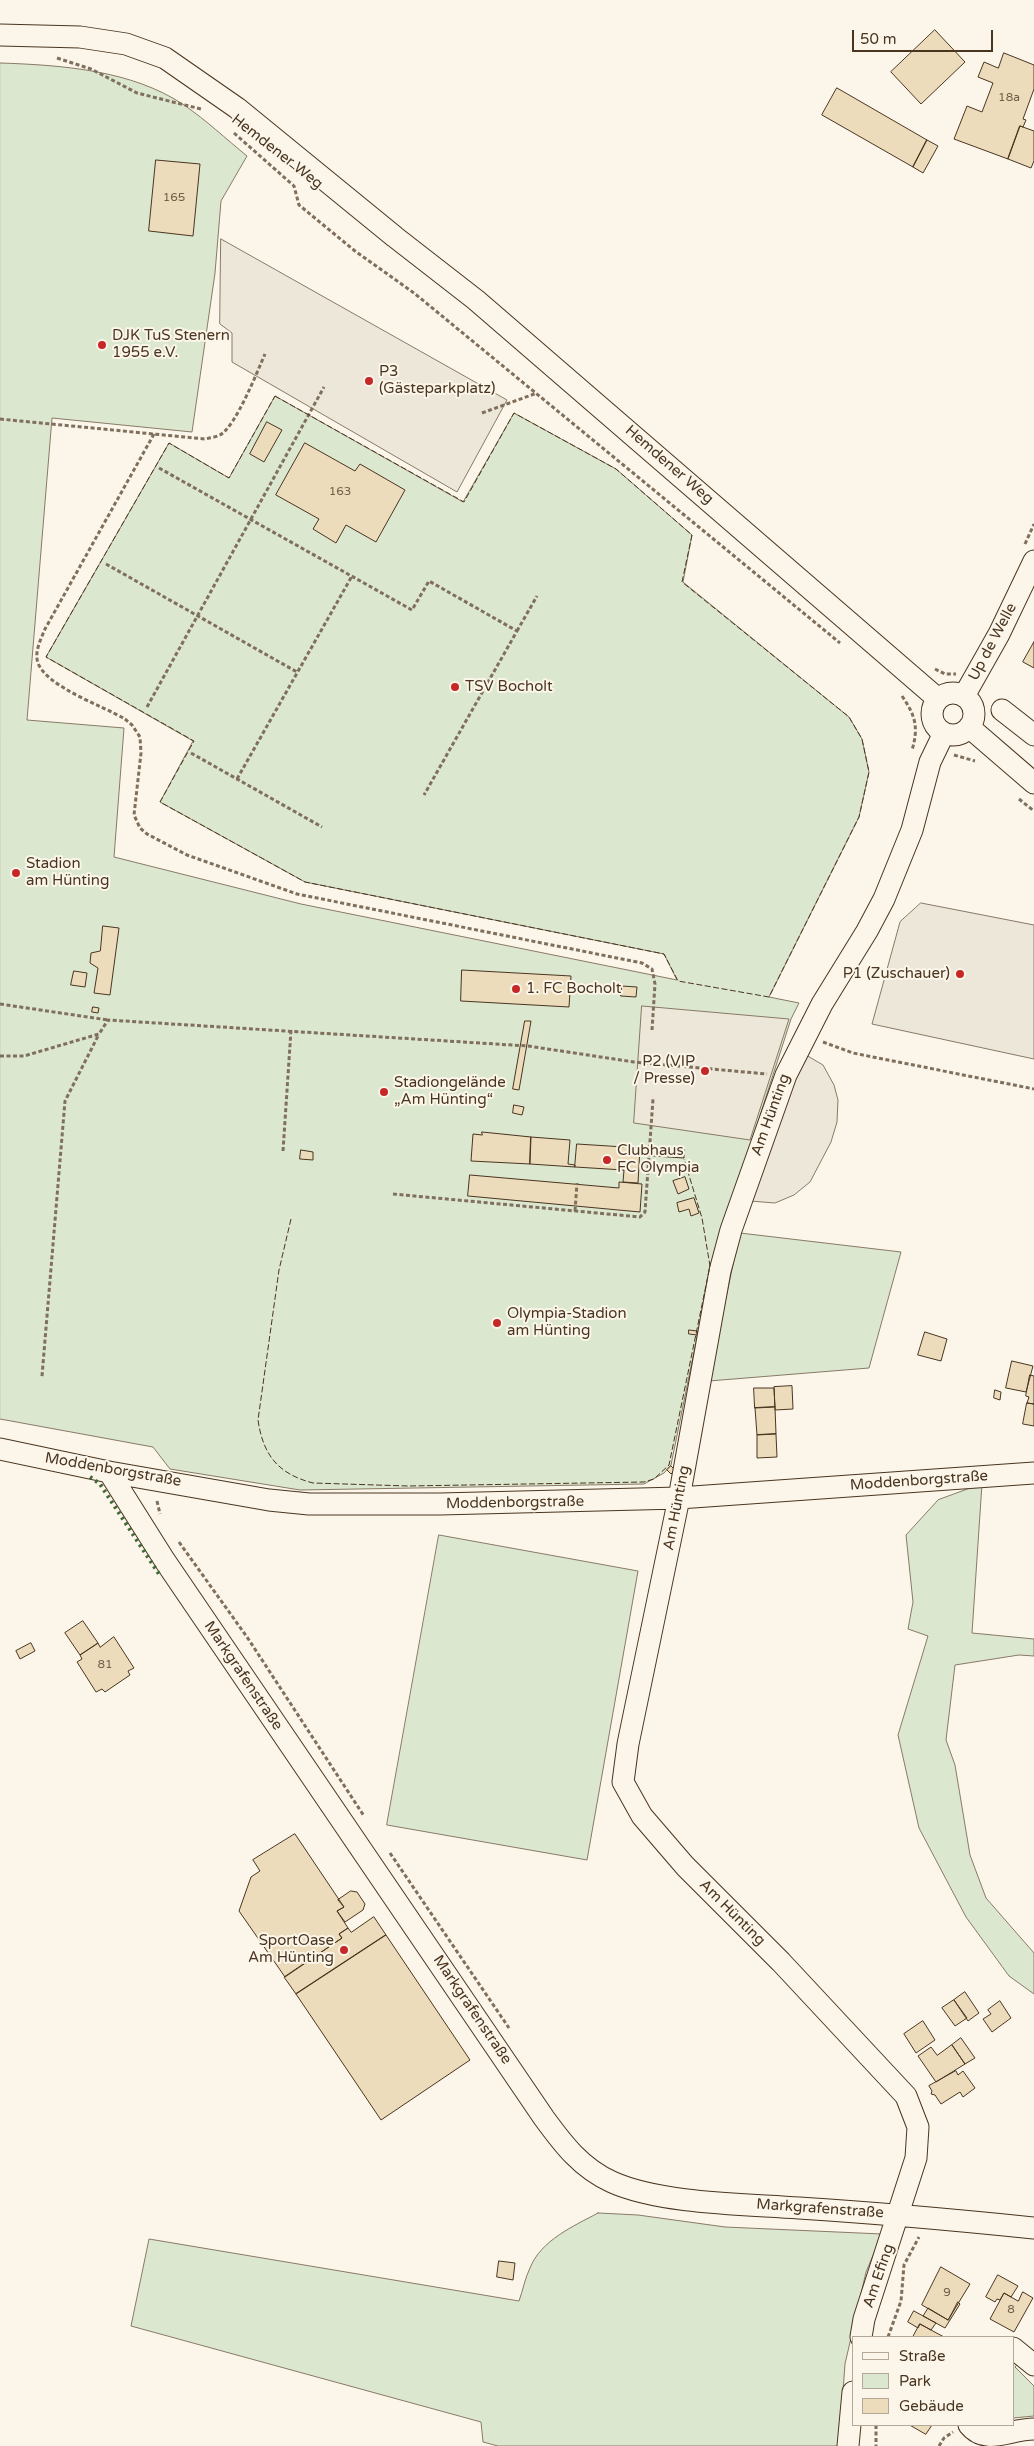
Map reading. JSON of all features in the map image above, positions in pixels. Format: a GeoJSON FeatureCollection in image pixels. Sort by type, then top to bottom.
{"type":"FeatureCollection","features":[{"type":"Feature","properties":{"kind":"street","name":"Hemdener Weg"},"geometry":{"type":"LineString","coordinates":[[0,35],[80,37],[126,44],[165,58],[236,108],[476,300],[938,699]]}},
{"type":"Feature","properties":{"kind":"street","name":"Up de Welle"},"geometry":{"type":"LineString","coordinates":[[964,696],[999,634],[1034,561]]}},
{"type":"Feature","properties":{"kind":"street"},"geometry":{"type":"LineString","coordinates":[[953,693],[964,696],[974,710],[970,727],[960,734],[944,733],[933,721],[934,706],[938,699],[953,693]]}},
{"type":"Feature","properties":{"kind":"street"},"geometry":{"type":"LineString","coordinates":[[1002,710],[1034,736]]}},
{"type":"Feature","properties":{"kind":"street"},"geometry":{"type":"LineString","coordinates":[[970,727],[1034,783]]}},
{"type":"Feature","properties":{"kind":"street","name":"Am Hünting"},"geometry":{"type":"LineString","coordinates":[[897,2222],[916,2158],[918,2127],[906,2096],[781,1962],[685,1866],[642,1816],[623,1782],[628,1744],[679,1498],[722,1263],[734,1221],[786,1075],[806,1032],[884,898],[912,830],[930,762],[944,733]]}},
{"type":"Feature","properties":{"kind":"street","name":"Moddenborgstraße"},"geometry":{"type":"LineString","coordinates":[[0,1449],[109,1472],[269,1500],[309,1504],[440,1504],[679,1498],[1034,1472]]}},
{"type":"Feature","properties":{"kind":"street","name":"Markgrafenstraße"},"geometry":{"type":"LineString","coordinates":[[109,1472],[165,1561],[544,2118],[566,2147],[585,2167],[612,2182],[641,2192],[897,2222],[1034,2228]]}},
{"type":"Feature","properties":{"kind":"street","name":"Am Efing"},"geometry":{"type":"LineString","coordinates":[[861,2336],[864,2318],[897,2222]]}},
{"type":"Feature","properties":{"kind":"street"},"geometry":{"type":"LineString","coordinates":[[1014,2349],[1034,2366]]}},
{"type":"Feature","properties":{"kind":"street"},"geometry":{"type":"LineString","coordinates":[[848,2446],[852,2403]]}},
{"type":"Feature","properties":{"kind":"street"},"geometry":{"type":"LineString","coordinates":[[969,2426],[976,2434],[986,2437],[1012,2431],[1034,2429]]}},
{"type":"Feature","properties":{"kind":"path"},"geometry":{"type":"LineString","coordinates":[[48,56],[67,60],[91,69],[137,93],[185,103],[207,111]]}},
{"type":"Feature","properties":{"kind":"path"},"geometry":{"type":"LineString","coordinates":[[229,130],[294,186],[298,205],[355,251],[414,293],[846,648]]}},
{"type":"Feature","properties":{"kind":"path"},"geometry":{"type":"LineString","coordinates":[[0,418],[205,439],[220,435],[241,406],[265,354]]}},
{"type":"Feature","properties":{"kind":"path"},"geometry":{"type":"LineString","coordinates":[[148,707],[324,387]]}},
{"type":"Feature","properties":{"kind":"path"},"geometry":{"type":"LineString","coordinates":[[482,413],[537,393]]}},
{"type":"Feature","properties":{"kind":"path"},"geometry":{"type":"LineString","coordinates":[[154,434],[45,629],[38,650],[38,661],[51,679],[125,719],[140,737],[141,753],[134,816],[140,828],[147,834],[187,855],[297,894],[642,963],[652,969],[656,984],[652,1030]]}},
{"type":"Feature","properties":{"kind":"path"},"geometry":{"type":"LineString","coordinates":[[159,468],[412,610],[429,581],[517,631]]}},
{"type":"Feature","properties":{"kind":"path"},"geometry":{"type":"LineString","coordinates":[[106,564],[297,672]]}},
{"type":"Feature","properties":{"kind":"path"},"geometry":{"type":"LineString","coordinates":[[237,779],[352,576]]}},
{"type":"Feature","properties":{"kind":"path"},"geometry":{"type":"LineString","coordinates":[[424,795],[537,596]]}},
{"type":"Feature","properties":{"kind":"path"},"geometry":{"type":"LineString","coordinates":[[896,690],[903,696],[916,719],[916,735],[911,753]]}},
{"type":"Feature","properties":{"kind":"path"},"geometry":{"type":"LineString","coordinates":[[191,753],[322,827]]}},
{"type":"Feature","properties":{"kind":"path"},"geometry":{"type":"LineString","coordinates":[[0,1004],[108,1020],[528,1046],[634,1062],[786,1075]]}},
{"type":"Feature","properties":{"kind":"path"},"geometry":{"type":"LineString","coordinates":[[42,1376],[65,1101],[108,1020]]}},
{"type":"Feature","properties":{"kind":"path"},"geometry":{"type":"LineString","coordinates":[[283,1151],[292,1030]]}},
{"type":"Feature","properties":{"kind":"path"},"geometry":{"type":"LineString","coordinates":[[806,1032],[825,1044],[852,1053],[1034,1088]]}},
{"type":"Feature","properties":{"kind":"path"},"geometry":{"type":"LineString","coordinates":[[0,1056],[24,1056],[99,1034]]}},
{"type":"Feature","properties":{"kind":"path"},"geometry":{"type":"LineString","coordinates":[[393,1194],[640,1217],[644,1212],[653,1099]]}},
{"type":"Feature","properties":{"kind":"path"},"geometry":{"type":"LineString","coordinates":[[574,1211],[577,1183]]}},
{"type":"Feature","properties":{"kind":"path"},"geometry":{"type":"LineString","coordinates":[[154,1479],[162,1518]]}},
{"type":"Feature","properties":{"kind":"path"},"geometry":{"type":"LineString","coordinates":[[173,1534],[247,1637],[363,1813],[366,1821]]}},
{"type":"Feature","properties":{"kind":"path"},"geometry":{"type":"LineString","coordinates":[[388,1852],[394,1858],[512,2032]]}},
{"type":"Feature","properties":{"kind":"path"},"geometry":{"type":"LineString","coordinates":[[888,2336],[901,2301],[904,2265],[921,2232],[897,2222]]}},
{"type":"Feature","properties":{"kind":"path"},"geometry":{"type":"LineString","coordinates":[[876,2426],[876,2446]]}},
{"type":"Feature","properties":{"kind":"green space"},"geometry":{"type":"Polygon","coordinates":[[[0,63],[71,68],[119,77],[142,84],[164,93],[184,105],[247,156],[221,201],[215,273],[192,432],[52,418],[27,720],[124,728],[114,857],[301,904],[677,980],[664,954],[305,882],[160,802],[193,741],[46,657],[169,443],[229,478],[275,396],[463,502],[514,413],[616,469],[692,535],[683,582],[849,717],[862,739],[869,772],[859,817],[769,997],[799,1003],[791,1019],[711,1268],[671,1465],[664,1473],[644,1484],[300,1490],[170,1469],[153,1447],[0,1419],[0,63]]]}},
{"type":"Feature","properties":{"kind":"green space"},"geometry":{"type":"Polygon","coordinates":[[[740,1233],[901,1252],[869,1368],[709,1381],[740,1233]]]}},
{"type":"Feature","properties":{"kind":"green space"},"geometry":{"type":"Polygon","coordinates":[[[982,1484],[972,1633],[1034,1639],[1034,1656],[1019,1655],[955,1665],[946,1740],[955,1765],[970,1855],[986,1898],[1034,1953],[1034,1994],[1009,1976],[966,1917],[919,1828],[898,1735],[928,1636],[908,1629],[913,1602],[906,1535],[938,1500],[982,1484]]]}},
{"type":"Feature","properties":{"kind":"green space"},"geometry":{"type":"Polygon","coordinates":[[[439,1535],[638,1571],[587,1860],[387,1825],[439,1535]]]}},
{"type":"Feature","properties":{"kind":"green space"},"geometry":{"type":"Polygon","coordinates":[[[598,2213],[638,2215],[725,2227],[882,2234],[866,2272],[845,2364],[839,2446],[498,2446],[483,2442],[481,2422],[131,2326],[149,2239],[519,2301],[528,2272],[542,2249],[559,2235],[598,2213]]]}},
{"type":"Feature","properties":{"kind":"green space"},"geometry":{"type":"Polygon","coordinates":[[[1014,2359],[1019,2363],[1015,2367],[1034,2386],[1034,2416],[1014,2418],[1014,2359]]]}},
{"type":"Feature","properties":{"kind":"shaded area","name":"P3 (Gästeparkplatz)"},"geometry":{"type":"Polygon","coordinates":[[[221,239],[507,400],[457,492],[232,362],[232,333],[220,324],[221,239]]]}},
{"type":"Feature","properties":{"kind":"shaded area","name":"P1 (Zuschauer)"},"geometry":{"type":"Polygon","coordinates":[[[921,903],[1034,925],[1034,1059],[872,1024],[900,922],[921,903]]]}},
{"type":"Feature","properties":{"kind":"shaded area","name":"P2 (VIP / Presse)"},"geometry":{"type":"Polygon","coordinates":[[[642,1006],[789,1019],[750,1140],[634,1123],[642,1006]]]}},
{"type":"Feature","properties":{"kind":"shaded area"},"geometry":{"type":"Polygon","coordinates":[[[806,1055],[823,1065],[834,1085],[838,1100],[837,1122],[831,1142],[810,1182],[794,1195],[775,1203],[750,1201],[789,1092],[806,1055]]]}},
{"type":"Feature","properties":{"kind":"building"},"geometry":{"type":"Polygon","coordinates":[[[935,30],[965,62],[921,104],[891,72],[935,30]]]}},
{"type":"Feature","properties":{"kind":"building"},"geometry":{"type":"Polygon","coordinates":[[[1004,53],[1034,65],[1034,89],[1023,119],[1026,120],[1023,127],[1020,126],[1008,159],[954,139],[967,106],[982,112],[993,83],[978,77],[984,62],[998,68],[1004,53]]]}},
{"type":"Feature","properties":{"kind":"building"},"geometry":{"type":"Polygon","coordinates":[[[837,88],[927,140],[913,167],[822,115],[837,88]]]}},
{"type":"Feature","properties":{"kind":"building"},"geometry":{"type":"Polygon","coordinates":[[[1020,126],[1034,131],[1034,161],[1031,168],[1008,159],[1020,126]]]}},
{"type":"Feature","properties":{"kind":"building"},"geometry":{"type":"Polygon","coordinates":[[[927,140],[938,146],[923,173],[913,167],[927,140]]]}},
{"type":"Feature","properties":{"kind":"building"},"geometry":{"type":"Polygon","coordinates":[[[156,160],[200,164],[193,236],[149,231],[156,160]]]}},
{"type":"Feature","properties":{"kind":"building"},"geometry":{"type":"Polygon","coordinates":[[[267,422],[282,430],[264,462],[250,454],[267,422]]]}},
{"type":"Feature","properties":{"kind":"building"},"geometry":{"type":"Polygon","coordinates":[[[305,443],[355,471],[360,464],[405,490],[376,542],[346,525],[336,543],[313,529],[319,519],[276,495],[305,443]]]}},
{"type":"Feature","properties":{"kind":"building"},"geometry":{"type":"Polygon","coordinates":[[[1034,642],[1034,668],[1023,662],[1034,642]]]}},
{"type":"Feature","properties":{"kind":"building"},"geometry":{"type":"Polygon","coordinates":[[[103,926],[119,928],[110,995],[94,993],[98,968],[90,963],[91,953],[100,951],[103,926]]]}},
{"type":"Feature","properties":{"kind":"building","name":"1. FC Bocholt"},"geometry":{"type":"Polygon","coordinates":[[[462,970],[571,976],[569,1007],[461,1001],[462,970]]]}},
{"type":"Feature","properties":{"kind":"building"},"geometry":{"type":"Polygon","coordinates":[[[74,971],[87,973],[85,987],[71,985],[74,971]]]}},
{"type":"Feature","properties":{"kind":"building"},"geometry":{"type":"Polygon","coordinates":[[[622,986],[637,987],[636,997],[621,996],[622,986]]]}},
{"type":"Feature","properties":{"kind":"building"},"geometry":{"type":"Polygon","coordinates":[[[93,1007],[99,1008],[98,1013],[92,1012],[93,1007]]]}},
{"type":"Feature","properties":{"kind":"building"},"geometry":{"type":"Polygon","coordinates":[[[525,1021],[531,1021],[519,1090],[513,1089],[525,1021]]]}},
{"type":"Feature","properties":{"kind":"building"},"geometry":{"type":"Polygon","coordinates":[[[514,1105],[524,1107],[522,1115],[513,1113],[514,1105]]]}},
{"type":"Feature","properties":{"kind":"building"},"geometry":{"type":"Polygon","coordinates":[[[482,1132],[531,1137],[530,1164],[471,1161],[473,1134],[482,1135],[482,1132]]]}},
{"type":"Feature","properties":{"kind":"building"},"geometry":{"type":"Polygon","coordinates":[[[531,1137],[570,1140],[568,1164],[575,1165],[575,1167],[530,1164],[531,1137]]]}},
{"type":"Feature","properties":{"kind":"building","name":"Clubhaus FC Olympia"},"geometry":{"type":"Polygon","coordinates":[[[577,1144],[640,1148],[638,1183],[623,1182],[624,1170],[575,1167],[577,1144]]]}},
{"type":"Feature","properties":{"kind":"building"},"geometry":{"type":"Polygon","coordinates":[[[640,1147],[684,1149],[684,1158],[639,1155],[640,1147]]]}},
{"type":"Feature","properties":{"kind":"building"},"geometry":{"type":"Polygon","coordinates":[[[301,1150],[313,1152],[313,1160],[300,1159],[301,1150]]]}},
{"type":"Feature","properties":{"kind":"building"},"geometry":{"type":"Polygon","coordinates":[[[470,1175],[619,1188],[619,1182],[642,1184],[640,1212],[468,1196],[470,1175]]]}},
{"type":"Feature","properties":{"kind":"building"},"geometry":{"type":"Polygon","coordinates":[[[685,1177],[689,1189],[678,1194],[673,1181],[685,1177]]]}},
{"type":"Feature","properties":{"kind":"building"},"geometry":{"type":"Polygon","coordinates":[[[694,1198],[699,1213],[691,1216],[689,1209],[679,1212],[677,1203],[694,1198]]]}},
{"type":"Feature","properties":{"kind":"building"},"geometry":{"type":"Polygon","coordinates":[[[689,1330],[697,1331],[697,1335],[689,1334],[689,1330]]]}},
{"type":"Feature","properties":{"kind":"building"},"geometry":{"type":"Polygon","coordinates":[[[925,1332],[947,1339],[941,1361],[918,1355],[925,1332]]]}},
{"type":"Feature","properties":{"kind":"building"},"geometry":{"type":"Polygon","coordinates":[[[1012,1361],[1033,1366],[1026,1392],[1006,1388],[1012,1361]]]}},
{"type":"Feature","properties":{"kind":"building"},"geometry":{"type":"Polygon","coordinates":[[[1030,1375],[1034,1376],[1034,1404],[1027,1403],[1029,1397],[1026,1396],[1030,1375]]]}},
{"type":"Feature","properties":{"kind":"building"},"geometry":{"type":"Polygon","coordinates":[[[792,1386],[793,1409],[775,1410],[774,1387],[792,1386]]]}},
{"type":"Feature","properties":{"kind":"building"},"geometry":{"type":"Polygon","coordinates":[[[754,1388],[774,1388],[775,1407],[755,1408],[754,1388]]]}},
{"type":"Feature","properties":{"kind":"building"},"geometry":{"type":"Polygon","coordinates":[[[995,1390],[1001,1392],[1000,1400],[994,1398],[995,1390]]]}},
{"type":"Feature","properties":{"kind":"building"},"geometry":{"type":"Polygon","coordinates":[[[1027,1403],[1034,1404],[1034,1426],[1023,1424],[1027,1403]]]}},
{"type":"Feature","properties":{"kind":"building"},"geometry":{"type":"Polygon","coordinates":[[[775,1407],[776,1434],[757,1435],[755,1408],[775,1407]]]}},
{"type":"Feature","properties":{"kind":"building"},"geometry":{"type":"Polygon","coordinates":[[[776,1434],[777,1457],[757,1458],[757,1435],[776,1434]]]}},
{"type":"Feature","properties":{"kind":"building"},"geometry":{"type":"Polygon","coordinates":[[[671,1466],[675,1470],[671,1474],[667,1470],[671,1466]]]}},
{"type":"Feature","properties":{"kind":"building"},"geometry":{"type":"Polygon","coordinates":[[[83,1621],[98,1643],[80,1655],[65,1633],[83,1621]]]}},
{"type":"Feature","properties":{"kind":"building"},"geometry":{"type":"Polygon","coordinates":[[[114,1637],[134,1668],[128,1671],[130,1675],[105,1692],[102,1689],[96,1692],[77,1662],[82,1659],[80,1655],[98,1643],[100,1647],[114,1637]]]}},
{"type":"Feature","properties":{"kind":"building"},"geometry":{"type":"Polygon","coordinates":[[[31,1643],[35,1651],[20,1659],[16,1651],[31,1643]]]}},
{"type":"Feature","properties":{"kind":"building"},"geometry":{"type":"Polygon","coordinates":[[[295,1834],[344,1907],[337,1911],[348,1928],[339,1934],[342,1938],[285,1977],[239,1911],[251,1877],[260,1871],[253,1860],[295,1834]]]}},
{"type":"Feature","properties":{"kind":"building"},"geometry":{"type":"Polygon","coordinates":[[[351,1891],[357,1892],[365,1904],[363,1910],[345,1922],[337,1911],[344,1907],[338,1900],[351,1891]]]}},
{"type":"Feature","properties":{"kind":"building"},"geometry":{"type":"Polygon","coordinates":[[[374,1917],[386,1935],[296,1994],[284,1977],[342,1938],[339,1934],[348,1928],[351,1932],[374,1917]]]}},
{"type":"Feature","properties":{"kind":"building"},"geometry":{"type":"Polygon","coordinates":[[[386,1935],[470,2060],[381,2120],[296,1994],[386,1935]]]}},
{"type":"Feature","properties":{"kind":"building"},"geometry":{"type":"Polygon","coordinates":[[[965,1992],[979,2013],[968,2021],[954,2000],[965,1992]]]}},
{"type":"Feature","properties":{"kind":"building"},"geometry":{"type":"Polygon","coordinates":[[[954,2000],[967,2018],[955,2026],[942,2008],[954,2000]]]}},
{"type":"Feature","properties":{"kind":"building"},"geometry":{"type":"Polygon","coordinates":[[[1000,2001],[1011,2018],[992,2032],[983,2019],[991,2014],[988,2010],[1000,2001]]]}},
{"type":"Feature","properties":{"kind":"building"},"geometry":{"type":"Polygon","coordinates":[[[923,2021],[935,2040],[916,2053],[904,2034],[923,2021]]]}},
{"type":"Feature","properties":{"kind":"building"},"geometry":{"type":"Polygon","coordinates":[[[961,2038],[975,2058],[965,2064],[952,2045],[961,2038]]]}},
{"type":"Feature","properties":{"kind":"building"},"geometry":{"type":"Polygon","coordinates":[[[952,2045],[965,2064],[936,2082],[918,2056],[931,2047],[937,2055],[952,2045]]]}},
{"type":"Feature","properties":{"kind":"building"},"geometry":{"type":"Polygon","coordinates":[[[956,2071],[958,2075],[963,2071],[975,2088],[963,2097],[960,2092],[941,2104],[935,2095],[931,2094],[932,2091],[929,2086],[956,2071]]]}},
{"type":"Feature","properties":{"kind":"building"},"geometry":{"type":"Polygon","coordinates":[[[499,2261],[515,2263],[513,2280],[497,2277],[499,2261]]]}},
{"type":"Feature","properties":{"kind":"building"},"geometry":{"type":"Polygon","coordinates":[[[941,2267],[970,2284],[948,2320],[922,2305],[941,2267]]]}},
{"type":"Feature","properties":{"kind":"building"},"geometry":{"type":"Polygon","coordinates":[[[998,2275],[1018,2286],[1011,2297],[1004,2293],[1000,2300],[997,2299],[995,2302],[986,2297],[998,2275]]]}},
{"type":"Feature","properties":{"kind":"building"},"geometry":{"type":"Polygon","coordinates":[[[1023,2292],[1033,2298],[1014,2332],[990,2319],[1004,2293],[1018,2301],[1023,2292]]]}},
{"type":"Feature","properties":{"kind":"building"},"geometry":{"type":"Polygon","coordinates":[[[958,2302],[960,2304],[945,2328],[923,2316],[928,2308],[948,2320],[958,2302]]]}},
{"type":"Feature","properties":{"kind":"building"},"geometry":{"type":"Polygon","coordinates":[[[914,2311],[936,2323],[931,2330],[920,2324],[918,2328],[908,2322],[914,2311]]]}},
{"type":"Feature","properties":{"kind":"building"},"geometry":{"type":"Polygon","coordinates":[[[920,2324],[942,2336],[914,2336],[920,2324]]]}},
{"type":"Feature","properties":{"kind":"building"},"geometry":{"type":"Polygon","coordinates":[[[912,2426],[931,2426],[926,2434],[912,2426]]]}},
{"type":"Feature","properties":{"kind":"hedge"},"geometry":{"type":"LineString","coordinates":[[90,1477],[100,1484],[159,1574]]}},
{"type":"Feature","properties":{"kind":"fence"},"geometry":{"type":"LineString","coordinates":[[275,396],[464,502],[514,413],[616,469],[692,535],[682,582],[849,717],[862,739],[869,772],[859,817],[769,997],[678,981],[664,954],[305,882],[160,802],[194,741],[46,657],[169,443],[229,478],[275,396]]}},
{"type":"Feature","properties":{"kind":"fence"},"geometry":{"type":"LineString","coordinates":[[291,1219],[279,1270],[258,1420],[260,1432],[268,1453],[274,1461],[290,1474],[313,1483],[408,1486],[644,1482],[654,1479],[669,1465],[710,1266],[702,1218],[684,1159]]}},
{"type":"Feature","properties":{"kind":"place","name":"DJK TuS Stenern 1955 e.V."},"geometry":{"type":"Point","coordinates":[102,345]}},
{"type":"Feature","properties":{"kind":"place","name":"P3 (Gästeparkplatz)"},"geometry":{"type":"Point","coordinates":[369,381]}},
{"type":"Feature","properties":{"kind":"place","name":"TSV Bocholt"},"geometry":{"type":"Point","coordinates":[455,687]}},
{"type":"Feature","properties":{"kind":"place","name":"Stadion am Hünting"},"geometry":{"type":"Point","coordinates":[16,873]}},
{"type":"Feature","properties":{"kind":"place","name":"P1 (Zuschauer)"},"geometry":{"type":"Point","coordinates":[960,974]}},
{"type":"Feature","properties":{"kind":"place","name":"1. FC Bocholt"},"geometry":{"type":"Point","coordinates":[516,989]}},
{"type":"Feature","properties":{"kind":"place","name":"P2 (VIP / Presse)"},"geometry":{"type":"Point","coordinates":[705,1071]}},
{"type":"Feature","properties":{"kind":"place","name":"Stadiongelände „Am Hünting“"},"geometry":{"type":"Point","coordinates":[384,1092]}},
{"type":"Feature","properties":{"kind":"place","name":"Clubhaus FC Olympia"},"geometry":{"type":"Point","coordinates":[607,1160]}},
{"type":"Feature","properties":{"kind":"place","name":"Olympia-Stadion am Hünting"},"geometry":{"type":"Point","coordinates":[497,1323]}},
{"type":"Feature","properties":{"kind":"place","name":"SportOase Am Hünting"},"geometry":{"type":"Point","coordinates":[344,1950]}}]}
